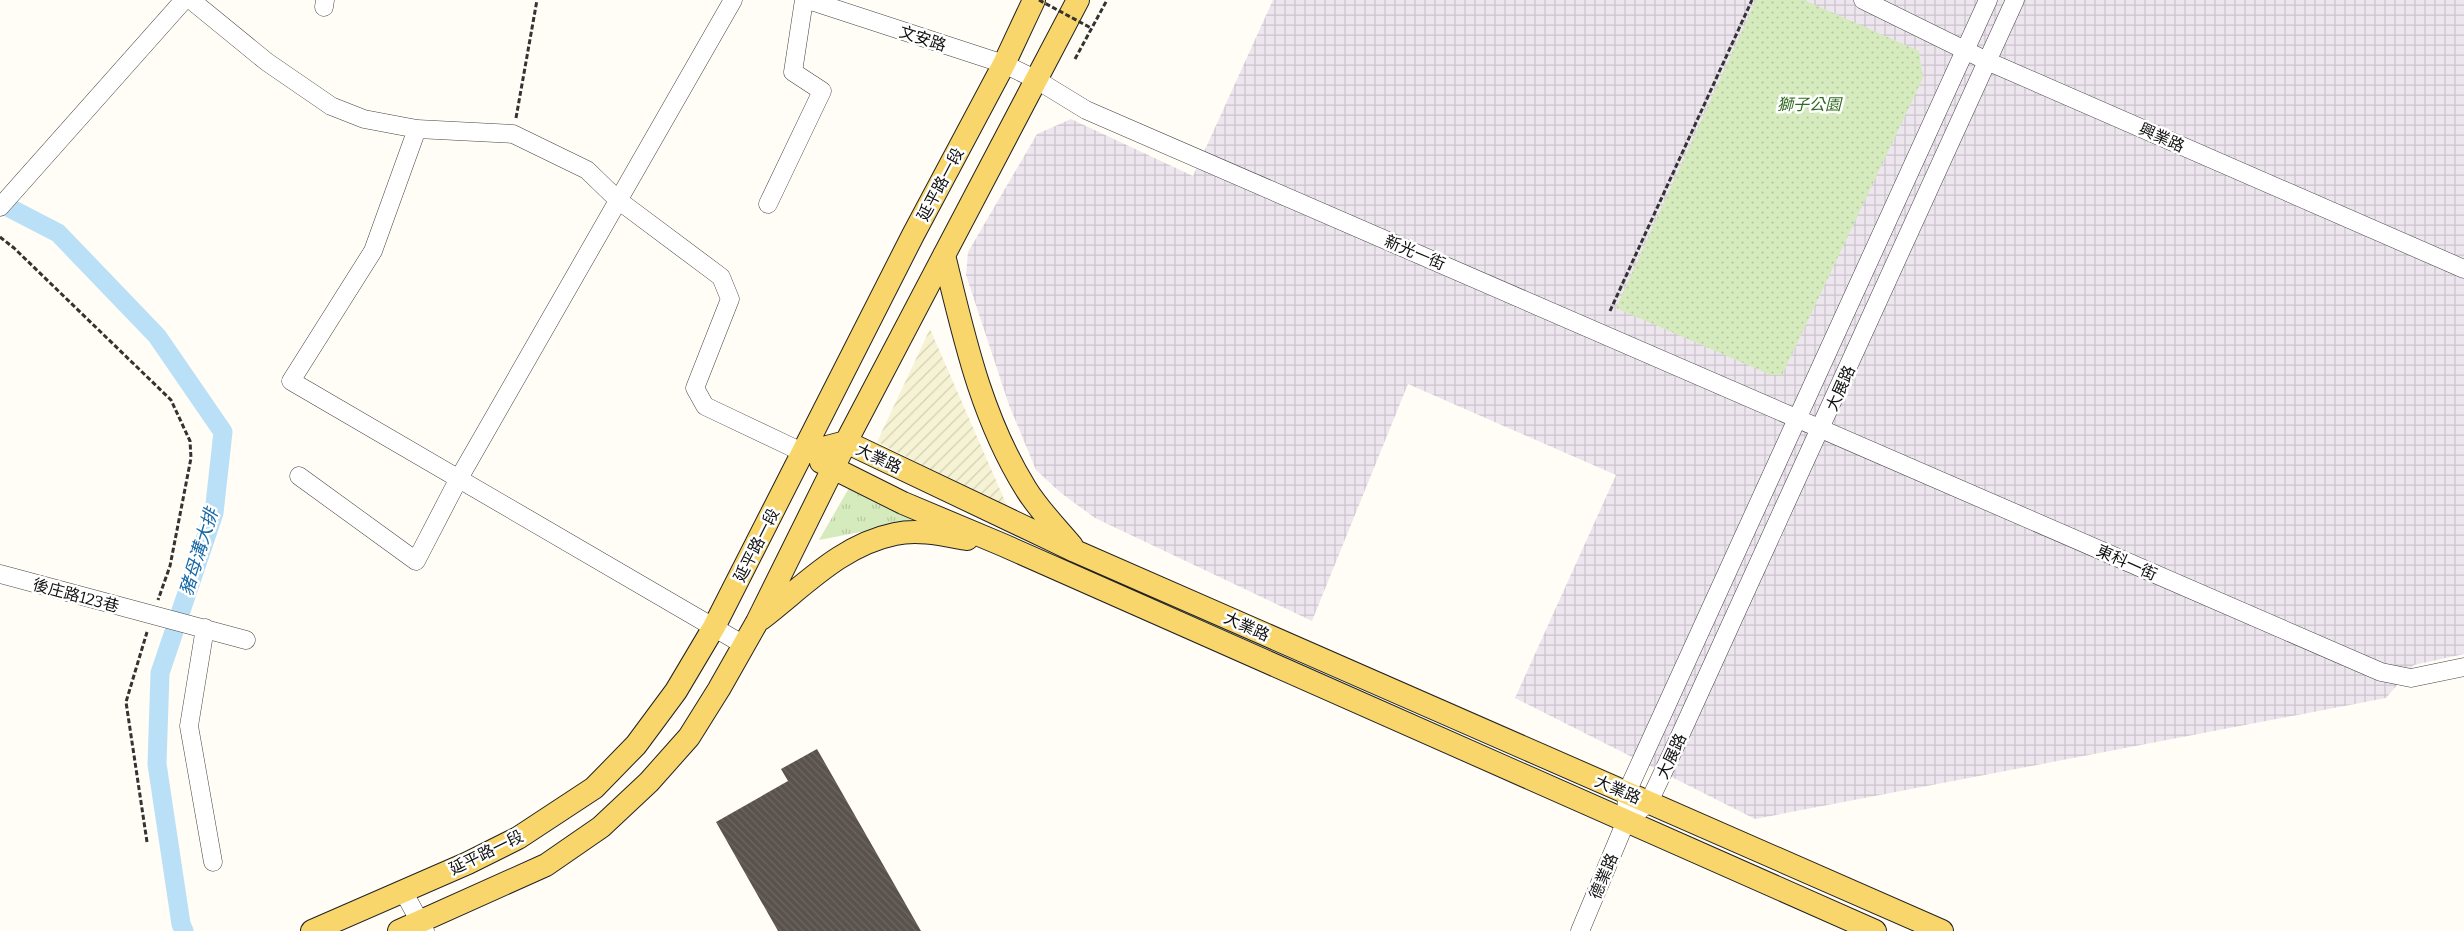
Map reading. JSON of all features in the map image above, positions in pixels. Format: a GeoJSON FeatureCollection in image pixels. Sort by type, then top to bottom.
{"type":"FeatureCollection","features":[{"type":"Feature","properties":{"kind":"main road","name":"延平路一段"},"geometry":{"type":"LineString","coordinates":[[312,931],[468,863],[518,838],[594,788],[636,744],[676,691],[714,627],[914,235],[1004,64],[1034,0]]}},
{"type":"Feature","properties":{"kind":"main road"},"geometry":{"type":"LineString","coordinates":[[399,931],[423,926],[546,865],[601,827],[649,782],[689,737],[744,645],[846,442],[1078,0]]}},
{"type":"Feature","properties":{"kind":"main road"},"geometry":{"type":"LineString","coordinates":[[944,255],[970,364],[991,424],[1026,490],[1075,551]]}},
{"type":"Feature","properties":{"kind":"main road","name":"大業路"},"geometry":{"type":"LineString","coordinates":[[804,453],[846,442],[1075,551],[1627,792],[1931,929]]}},
{"type":"Feature","properties":{"kind":"main road","name":"大業路"},"geometry":{"type":"LineString","coordinates":[[804,453],[902,503],[1003,544],[1875,931]]}},
{"type":"Feature","properties":{"kind":"main road"},"geometry":{"type":"LineString","coordinates":[[756,622],[788,598],[823,567],[863,543],[896,534],[926,533],[1003,544]]}},
{"type":"Feature","properties":{"kind":"main road"},"geometry":{"type":"LineString","coordinates":[[1191,628],[1200,606]]}},
{"type":"Feature","properties":{"kind":"main road"},"geometry":{"type":"LineString","coordinates":[[1459,747],[1468,723]]}},
{"type":"Feature","properties":{"kind":"main road"},"geometry":{"type":"LineString","coordinates":[[606,776],[628,801]]}},
{"type":"Feature","properties":{"kind":"street"},"geometry":{"type":"LineString","coordinates":[[0,207],[12,191],[184,0]]}},
{"type":"Feature","properties":{"kind":"street"},"geometry":{"type":"LineString","coordinates":[[191,0],[267,62],[331,106],[364,119],[417,129],[513,134],[586,170],[618,200],[721,277],[730,299],[695,388],[705,406],[804,453]]}},
{"type":"Feature","properties":{"kind":"street"},"geometry":{"type":"LineString","coordinates":[[299,476],[416,561],[458,480],[733,0]]}},
{"type":"Feature","properties":{"kind":"street"},"geometry":{"type":"LineString","coordinates":[[768,204],[822,91],[793,72],[804,0]]}},
{"type":"Feature","properties":{"kind":"street","name":"文安路"},"geometry":{"type":"LineString","coordinates":[[808,0],[1004,64],[1037,80]]}},
{"type":"Feature","properties":{"kind":"street","name":"興業路"},"geometry":{"type":"LineString","coordinates":[[1863,0],[1987,61],[2464,269]]}},
{"type":"Feature","properties":{"kind":"street","name":"大展路"},"geometry":{"type":"LineString","coordinates":[[1626,821],[1627,792],[1796,417],[1988,0]]}},
{"type":"Feature","properties":{"kind":"street","name":"大展路"},"geometry":{"type":"LineString","coordinates":[[1626,821],[1649,802],[1822,428],[2015,0]]}},
{"type":"Feature","properties":{"kind":"street","name":"新光一街"},"geometry":{"type":"LineString","coordinates":[[1037,80],[1086,110],[1796,417]]}},
{"type":"Feature","properties":{"kind":"street"},"geometry":{"type":"LineString","coordinates":[[417,129],[373,251],[291,381],[744,645]]}},
{"type":"Feature","properties":{"kind":"street","name":"東科一街"},"geometry":{"type":"LineString","coordinates":[[1796,417],[2381,672],[2411,678],[2464,667]]}},
{"type":"Feature","properties":{"kind":"street","name":"後庄路123巷"},"geometry":{"type":"LineString","coordinates":[[0,574],[246,640]]}},
{"type":"Feature","properties":{"kind":"street"},"geometry":{"type":"LineString","coordinates":[[205,628],[189,726],[213,862]]}},
{"type":"Feature","properties":{"kind":"street","name":"德業路"},"geometry":{"type":"LineString","coordinates":[[1580,931],[1626,821]]}},
{"type":"Feature","properties":{"kind":"street"},"geometry":{"type":"LineString","coordinates":[[403,890],[423,926]]}},
{"type":"Feature","properties":{"kind":"path"},"geometry":{"type":"LineString","coordinates":[[513,134],[537,0]]}},
{"type":"Feature","properties":{"kind":"path"},"geometry":{"type":"LineString","coordinates":[[1040,0],[1091,28]]}},
{"type":"Feature","properties":{"kind":"path"},"geometry":{"type":"LineString","coordinates":[[1075,59],[1107,0]]}},
{"type":"Feature","properties":{"kind":"path"},"geometry":{"type":"LineString","coordinates":[[1610,311],[1752,0]]}},
{"type":"Feature","properties":{"kind":"path"},"geometry":{"type":"LineString","coordinates":[[0,237],[14,248],[171,400],[190,441],[190,458],[170,566],[152,615],[126,702],[146,842]]}},
{"type":"Feature","properties":{"kind":"shaded area"},"geometry":{"type":"Polygon","coordinates":[[[1273,0],[2464,0],[2464,654],[2414,665],[2386,698],[1755,819],[1515,698],[1616,475],[1408,384],[1312,621],[1095,518],[1061,493],[1036,470],[1009,405],[966,275],[968,252],[1037,134],[1071,119],[1193,176],[1273,0]]]}},
{"type":"Feature","properties":{"kind":"shaded area"},"geometry":{"type":"Polygon","coordinates":[[[930,329],[1008,508],[877,442],[930,329]]]}},
{"type":"Feature","properties":{"kind":"green space","name":"獅子公園"},"geometry":{"type":"Polygon","coordinates":[[[1756,0],[1804,0],[1919,51],[1923,78],[1782,375],[1771,375],[1616,308],[1756,0]]]}},
{"type":"Feature","properties":{"kind":"green space"},"geometry":{"type":"Polygon","coordinates":[[[849,488],[918,521],[819,540],[849,488]]]}},
{"type":"Feature","properties":{"kind":"building"},"geometry":{"type":"Polygon","coordinates":[[[817,749],[921,931],[778,931],[716,822],[788,781],[781,769],[817,749]]]}},
{"type":"Feature","properties":{"kind":"waterway","name":"豬母溝大排"},"geometry":{"type":"LineString","coordinates":[[0,203],[58,233],[157,336],[223,432],[214,513],[160,673],[157,764],[181,924],[184,931]]}}]}
